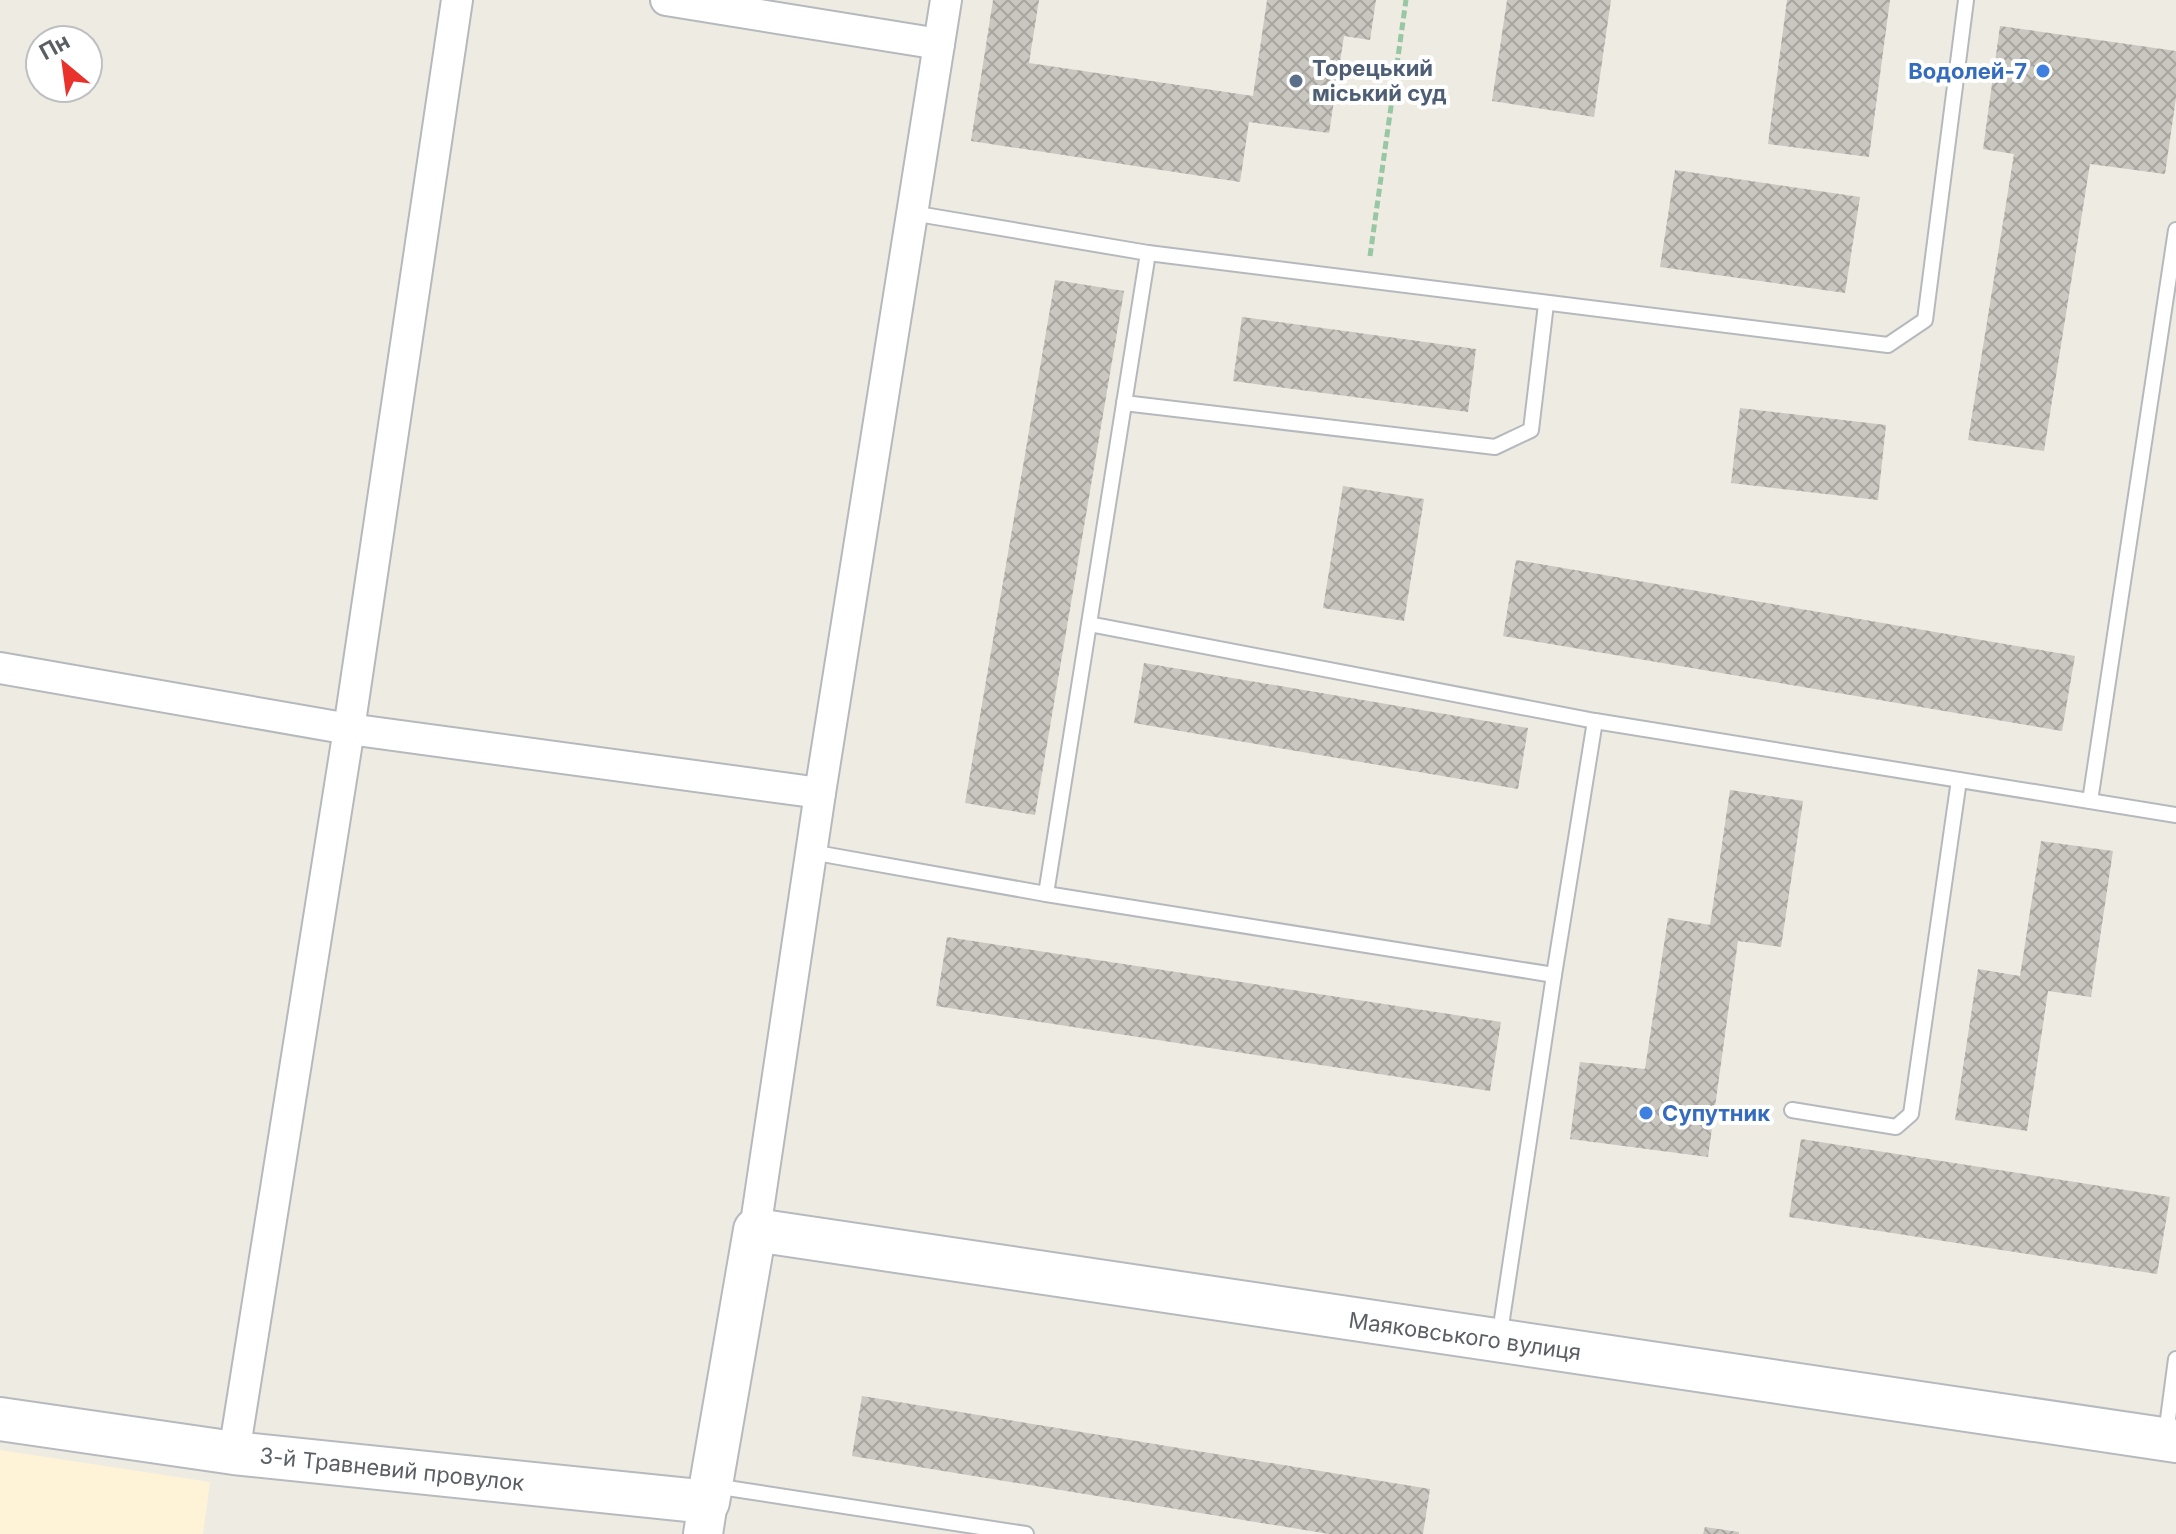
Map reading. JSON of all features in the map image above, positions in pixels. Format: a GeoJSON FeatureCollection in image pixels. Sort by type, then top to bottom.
{"type":"FeatureCollection","features":[{"type":"Feature","properties":{"kind":"main road","name":"Маяковського вулиця"},"geometry":{"type":"LineString","coordinates":[[755,1230],[2170,1441]]}},
{"type":"Feature","properties":{"kind":"main road"},"geometry":{"type":"LineString","coordinates":[[707,1507],[755,1230]]}},
{"type":"Feature","properties":{"kind":"main road","name":"3-й Травневий провулок"},"geometry":{"type":"LineString","coordinates":[[0,1419],[234,1453],[707,1507]]}},
{"type":"Feature","properties":{"kind":"street"},"geometry":{"type":"LineString","coordinates":[[234,1453],[349,729],[457,0]]}},
{"type":"Feature","properties":{"kind":"street"},"geometry":{"type":"LineString","coordinates":[[666,0],[939,44]]}},
{"type":"Feature","properties":{"kind":"street"},"geometry":{"type":"LineString","coordinates":[[755,1230],[820,793],[946,0]]}},
{"type":"Feature","properties":{"kind":"street"},"geometry":{"type":"LineString","coordinates":[[0,668],[349,729],[820,793]]}},
{"type":"Feature","properties":{"kind":"lane"},"geometry":{"type":"LineString","coordinates":[[912,213],[1148,253],[1888,345],[1925,320],[1966,0]]}},
{"type":"Feature","properties":{"kind":"lane"},"geometry":{"type":"LineString","coordinates":[[2090,801],[2176,230]]}},
{"type":"Feature","properties":{"kind":"lane"},"geometry":{"type":"LineString","coordinates":[[1046,894],[1148,253]]}},
{"type":"Feature","properties":{"kind":"lane"},"geometry":{"type":"LineString","coordinates":[[1124,403],[1495,447],[1531,430],[1546,304]]}},
{"type":"Feature","properties":{"kind":"lane"},"geometry":{"type":"LineString","coordinates":[[1089,624],[1595,721],[2176,815]]}},
{"type":"Feature","properties":{"kind":"lane"},"geometry":{"type":"LineString","coordinates":[[1499,1341],[1595,721]]}},
{"type":"Feature","properties":{"kind":"lane"},"geometry":{"type":"LineString","coordinates":[[1792,1110],[1896,1127],[1911,1114],[1959,780]]}},
{"type":"Feature","properties":{"kind":"lane"},"geometry":{"type":"LineString","coordinates":[[811,852],[1046,894],[1554,975]]}},
{"type":"Feature","properties":{"kind":"lane"},"geometry":{"type":"LineString","coordinates":[[2170,1441],[2176,1359]]}},
{"type":"Feature","properties":{"kind":"lane"},"geometry":{"type":"LineString","coordinates":[[707,1507],[1026,1534]]}},
{"type":"Feature","properties":{"kind":"path"},"geometry":{"type":"LineString","coordinates":[[1367,281],[1406,0]]}},
{"type":"Feature","properties":{"kind":"shaded area"},"geometry":{"type":"Polygon","coordinates":[[[0,1450],[210,1482],[203,1534],[0,1534],[0,1450]]]}},
{"type":"Feature","properties":{"kind":"building"},"geometry":{"type":"Polygon","coordinates":[[[993,0],[1039,0],[1029,63],[1253,96],[1267,0],[1376,0],[1370,40],[1344,36],[1329,133],[1249,122],[1240,182],[971,141],[993,0]]]}},
{"type":"Feature","properties":{"kind":"building"},"geometry":{"type":"Polygon","coordinates":[[[1507,0],[1611,0],[1594,117],[1492,101],[1507,0]]]}},
{"type":"Feature","properties":{"kind":"building"},"geometry":{"type":"Polygon","coordinates":[[[1787,0],[1890,0],[1869,157],[1768,144],[1787,0]]]}},
{"type":"Feature","properties":{"kind":"building"},"geometry":{"type":"Polygon","coordinates":[[[2000,26],[2176,51],[2176,98],[2165,174],[2090,164],[2044,451],[1968,440],[2014,154],[1983,149],[2000,26]]]}},
{"type":"Feature","properties":{"kind":"building"},"geometry":{"type":"Polygon","coordinates":[[[1675,170],[1860,197],[1845,293],[1660,267],[1675,170]]]}},
{"type":"Feature","properties":{"kind":"building"},"geometry":{"type":"Polygon","coordinates":[[[1055,280],[1124,291],[1035,815],[965,803],[1055,280]]]}},
{"type":"Feature","properties":{"kind":"building"},"geometry":{"type":"Polygon","coordinates":[[[1242,317],[1476,349],[1468,412],[1233,381],[1242,317]]]}},
{"type":"Feature","properties":{"kind":"building"},"geometry":{"type":"Polygon","coordinates":[[[1740,408],[1886,425],[1878,500],[1731,483],[1740,408]]]}},
{"type":"Feature","properties":{"kind":"building"},"geometry":{"type":"Polygon","coordinates":[[[1343,486],[1424,499],[1404,621],[1323,608],[1343,486]]]}},
{"type":"Feature","properties":{"kind":"building"},"geometry":{"type":"Polygon","coordinates":[[[1516,560],[2075,656],[2062,731],[1503,636],[1516,560]]]}},
{"type":"Feature","properties":{"kind":"building"},"geometry":{"type":"Polygon","coordinates":[[[1144,663],[1528,728],[1518,789],[1134,723],[1144,663]]]}},
{"type":"Feature","properties":{"kind":"building"},"geometry":{"type":"Polygon","coordinates":[[[1730,790],[1803,801],[1781,947],[1738,941],[1708,1157],[1570,1139],[1580,1062],[1645,1069],[1668,918],[1710,925],[1730,790]]]}},
{"type":"Feature","properties":{"kind":"building"},"geometry":{"type":"Polygon","coordinates":[[[2041,841],[2113,851],[2091,997],[2048,991],[2027,1131],[1955,1120],[1978,969],[2020,976],[2041,841]]]}},
{"type":"Feature","properties":{"kind":"building"},"geometry":{"type":"Polygon","coordinates":[[[947,937],[1501,1022],[1490,1091],[936,1006],[947,937]]]}},
{"type":"Feature","properties":{"kind":"building"},"geometry":{"type":"Polygon","coordinates":[[[1801,1139],[2170,1197],[2157,1274],[1789,1217],[1801,1139]]]}},
{"type":"Feature","properties":{"kind":"building"},"geometry":{"type":"Polygon","coordinates":[[[862,1396],[1430,1489],[1423,1534],[1329,1534],[852,1456],[862,1396]]]}},
{"type":"Feature","properties":{"kind":"building"},"geometry":{"type":"Polygon","coordinates":[[[1705,1527],[1739,1532],[1739,1534],[1703,1534],[1705,1527]]]}},
{"type":"Feature","properties":{"kind":"place","name":"Водолей-7"},"geometry":{"type":"Point","coordinates":[2043,71]}},
{"type":"Feature","properties":{"kind":"place","name":"Торецький міський суд"},"geometry":{"type":"Point","coordinates":[1296,81]}},
{"type":"Feature","properties":{"kind":"place","name":"Супутник"},"geometry":{"type":"Point","coordinates":[1646,1113]}}]}
